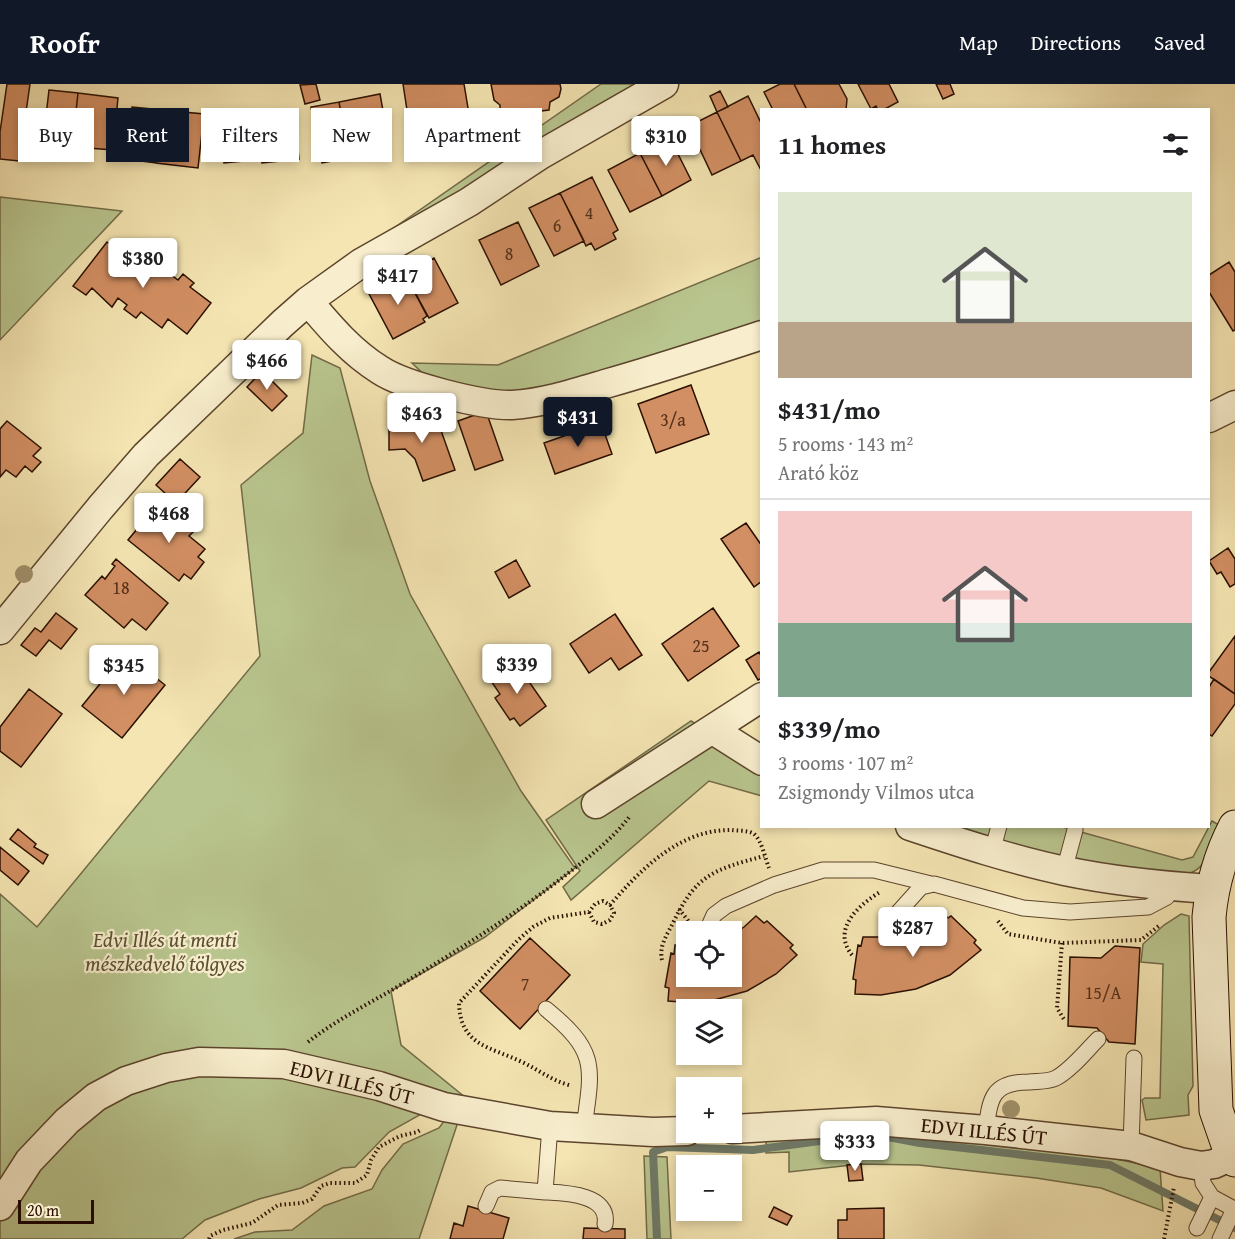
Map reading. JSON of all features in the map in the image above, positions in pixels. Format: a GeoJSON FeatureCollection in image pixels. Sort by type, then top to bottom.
{"type":"FeatureCollection","features":[{"type":"Feature","properties":{"kind":"street"},"geometry":{"type":"LineString","coordinates":[[0,630],[146,455],[283,323],[308,302],[361,263],[469,202],[540,155],[664,84]]}},
{"type":"Feature","properties":{"kind":"street"},"geometry":{"type":"LineString","coordinates":[[308,302],[342,341],[381,371],[425,389],[466,399],[509,405],[536,402],[574,393],[760,336]]}},
{"type":"Feature","properties":{"kind":"street"},"geometry":{"type":"LineString","coordinates":[[1210,418],[1235,405]]}},
{"type":"Feature","properties":{"kind":"street"},"geometry":{"type":"LineString","coordinates":[[596,804],[760,698]]}},
{"type":"Feature","properties":{"kind":"street"},"geometry":{"type":"LineString","coordinates":[[713,730],[760,760]]}},
{"type":"Feature","properties":{"kind":"street"},"geometry":{"type":"LineString","coordinates":[[1223,1161],[1216,1110],[1209,917],[1221,880],[1224,847],[1235,827]]}},
{"type":"Feature","properties":{"kind":"street"},"geometry":{"type":"LineString","coordinates":[[923,828],[996,839],[1064,871],[1114,880],[1170,885],[1221,880]]}},
{"type":"Feature","properties":{"kind":"street","name":"EDVI ILLÉS ÚT"},"geometry":{"type":"LineString","coordinates":[[0,1206],[29,1161],[67,1121],[96,1097],[126,1081],[166,1068],[199,1062],[284,1064],[379,1086],[444,1107],[550,1125],[653,1132],[676,1131]]}},
{"type":"Feature","properties":{"kind":"street","name":"EDVI ILLÉS ÚT"},"geometry":{"type":"LineString","coordinates":[[742,1128],[876,1121],[1131,1146],[1180,1162],[1223,1161]]}},
{"type":"Feature","properties":{"kind":"lane"},"geometry":{"type":"LineString","coordinates":[[1064,871],[1076,828]]}},
{"type":"Feature","properties":{"kind":"lane"},"geometry":{"type":"LineString","coordinates":[[711,921],[714,915],[726,906],[774,885],[823,870],[874,870],[934,884],[998,903],[1023,908],[1070,912],[1148,907],[1167,897],[1170,885]]}},
{"type":"Feature","properties":{"kind":"lane"},"geometry":{"type":"LineString","coordinates":[[902,934],[895,916],[921,887],[934,884]]}},
{"type":"Feature","properties":{"kind":"lane"},"geometry":{"type":"LineString","coordinates":[[546,1009],[566,1025],[582,1044],[590,1065],[584,1128]]}},
{"type":"Feature","properties":{"kind":"lane"},"geometry":{"type":"LineString","coordinates":[[986,1130],[989,1107],[994,1094],[1000,1087],[1012,1082],[1045,1082],[1058,1077],[1098,1039]]}},
{"type":"Feature","properties":{"kind":"lane"},"geometry":{"type":"LineString","coordinates":[[1131,1146],[1134,1058]]}},
{"type":"Feature","properties":{"kind":"lane"},"geometry":{"type":"LineString","coordinates":[[545,1192],[550,1125]]}},
{"type":"Feature","properties":{"kind":"lane"},"geometry":{"type":"LineString","coordinates":[[1198,1225],[1210,1201],[1203,1183],[1223,1161]]}},
{"type":"Feature","properties":{"kind":"lane"},"geometry":{"type":"LineString","coordinates":[[486,1206],[492,1192],[500,1188],[567,1193],[590,1199],[602,1206],[606,1218],[604,1224]]}},
{"type":"Feature","properties":{"kind":"lane"},"geometry":{"type":"LineString","coordinates":[[1210,1201],[1234,1209],[1221,1239]]}},
{"type":"Feature","properties":{"kind":"path"},"geometry":{"type":"LineString","coordinates":[[284,1064],[304,1045],[336,1021],[452,954],[540,895],[621,828],[634,810]]}},
{"type":"Feature","properties":{"kind":"path"},"geometry":{"type":"LineString","coordinates":[[610,905],[664,852],[702,833],[723,830],[752,832],[757,837],[774,885]]}},
{"type":"Feature","properties":{"kind":"path"},"geometry":{"type":"LineString","coordinates":[[662,960],[660,952],[667,935],[679,909],[694,886],[722,867],[764,856]]}},
{"type":"Feature","properties":{"kind":"path"},"geometry":{"type":"LineString","coordinates":[[852,955],[844,942],[850,916],[866,901],[903,877]]}},
{"type":"Feature","properties":{"kind":"path"},"geometry":{"type":"LineString","coordinates":[[603,901],[610,905],[614,913],[610,920],[602,924],[594,922],[590,912],[595,903],[603,901]]}},
{"type":"Feature","properties":{"kind":"path"},"geometry":{"type":"LineString","coordinates":[[998,903],[995,914],[999,925],[1008,934],[1062,942],[1084,941]]}},
{"type":"Feature","properties":{"kind":"path"},"geometry":{"type":"LineString","coordinates":[[589,1094],[553,1081],[520,1061],[484,1048],[471,1037],[459,1019],[459,1003],[533,927],[550,918],[590,912]]}},
{"type":"Feature","properties":{"kind":"path"},"geometry":{"type":"LineString","coordinates":[[1062,942],[1057,1008],[1065,1022]]}},
{"type":"Feature","properties":{"kind":"path"},"geometry":{"type":"LineString","coordinates":[[209,1239],[210,1236],[223,1230],[252,1223],[278,1204],[302,1203],[312,1199],[321,1186],[330,1183],[355,1183],[367,1174],[371,1160],[379,1147],[417,1132],[439,1116],[444,1107]]}},
{"type":"Feature","properties":{"kind":"path"},"geometry":{"type":"LineString","coordinates":[[1164,1239],[1174,1187]]}},
{"type":"Feature","properties":{"kind":"green space"},"geometry":{"type":"Polygon","coordinates":[[[601,84],[651,84],[542,145],[542,125],[601,84]]]}},
{"type":"Feature","properties":{"kind":"green space"},"geometry":{"type":"Polygon","coordinates":[[[489,162],[512,162],[388,232],[489,162]]]}},
{"type":"Feature","properties":{"kind":"green space"},"geometry":{"type":"Polygon","coordinates":[[[0,197],[122,211],[0,340],[0,197]]]}},
{"type":"Feature","properties":{"kind":"green space"},"geometry":{"type":"Polygon","coordinates":[[[760,258],[760,328],[538,393],[484,391],[431,381],[412,363],[498,365],[760,258]]]}},
{"type":"Feature","properties":{"kind":"green space","name":"Edvi Illés út menti mészkedvelő tölgyes"},"geometry":{"type":"Polygon","coordinates":[[[312,355],[340,368],[370,481],[410,594],[521,791],[575,868],[485,937],[391,991],[401,1045],[466,1098],[419,1239],[234,1239],[255,1232],[292,1230],[324,1206],[372,1189],[382,1170],[403,1144],[439,1128],[448,1116],[430,1109],[389,1132],[355,1167],[342,1168],[301,1188],[259,1199],[205,1220],[182,1239],[0,1239],[0,894],[37,927],[260,656],[241,485],[303,433],[312,355]]]}},
{"type":"Feature","properties":{"kind":"green space"},"geometry":{"type":"Polygon","coordinates":[[[691,721],[760,764],[760,795],[709,781],[571,900],[563,887],[580,871],[546,820],[691,721]]]}},
{"type":"Feature","properties":{"kind":"green space"},"geometry":{"type":"Polygon","coordinates":[[[1212,821],[1219,825],[1209,853],[1201,866],[1190,873],[1115,872],[939,828],[1067,828],[1182,860],[1193,857],[1212,821]]]}},
{"type":"Feature","properties":{"kind":"green space"},"geometry":{"type":"Polygon","coordinates":[[[1181,914],[1189,916],[1193,1086],[1188,1095],[1189,1115],[1146,1120],[1142,1100],[1160,1098],[1163,964],[1141,962],[1143,944],[1164,925],[1181,914]]]}},
{"type":"Feature","properties":{"kind":"green space"},"geometry":{"type":"Polygon","coordinates":[[[876,1131],[1111,1158],[1160,1168],[1163,1211],[1101,1188],[919,1165],[861,1164],[789,1172],[789,1152],[766,1153],[766,1141],[876,1131]]]}},
{"type":"Feature","properties":{"kind":"green space"},"geometry":{"type":"Polygon","coordinates":[[[644,1156],[667,1157],[671,1239],[647,1239],[644,1156]]]}},
{"type":"Feature","properties":{"kind":"building"},"geometry":{"type":"Polygon","coordinates":[[[7,84],[30,84],[27,108],[18,108],[18,161],[0,159],[0,132],[7,84]]]}},
{"type":"Feature","properties":{"kind":"building"},"geometry":{"type":"Polygon","coordinates":[[[316,84],[320,100],[305,104],[300,85],[316,84]]]}},
{"type":"Feature","properties":{"kind":"building"},"geometry":{"type":"Polygon","coordinates":[[[403,84],[464,84],[468,108],[407,108],[403,84]]]}},
{"type":"Feature","properties":{"kind":"building"},"geometry":{"type":"Polygon","coordinates":[[[491,84],[560,84],[559,97],[550,102],[549,110],[500,108],[494,100],[491,84]]]}},
{"type":"Feature","properties":{"kind":"building"},"geometry":{"type":"Polygon","coordinates":[[[780,84],[794,84],[806,108],[772,108],[764,92],[780,84]]]}},
{"type":"Feature","properties":{"kind":"building"},"geometry":{"type":"Polygon","coordinates":[[[794,84],[839,84],[847,99],[846,108],[806,108],[794,84]]]}},
{"type":"Feature","properties":{"kind":"building"},"geometry":{"type":"Polygon","coordinates":[[[858,84],[889,84],[898,102],[887,108],[876,106],[870,108],[858,84]]]}},
{"type":"Feature","properties":{"kind":"building"},"geometry":{"type":"Polygon","coordinates":[[[936,84],[950,84],[954,94],[943,99],[936,84]]]}},
{"type":"Feature","properties":{"kind":"building"},"geometry":{"type":"Polygon","coordinates":[[[49,90],[78,93],[76,108],[47,108],[49,90]]]}},
{"type":"Feature","properties":{"kind":"building"},"geometry":{"type":"Polygon","coordinates":[[[720,91],[728,107],[717,112],[710,96],[720,91]]]}},
{"type":"Feature","properties":{"kind":"building"},"geometry":{"type":"Polygon","coordinates":[[[78,93],[118,98],[117,108],[106,108],[106,149],[94,148],[94,108],[76,108],[78,93]]]}},
{"type":"Feature","properties":{"kind":"building"},"geometry":{"type":"Polygon","coordinates":[[[380,94],[383,108],[340,108],[339,102],[380,94]]]}},
{"type":"Feature","properties":{"kind":"building"},"geometry":{"type":"Polygon","coordinates":[[[748,96],[760,121],[760,168],[753,155],[741,161],[717,112],[748,96]]]}},
{"type":"Feature","properties":{"kind":"building"},"geometry":{"type":"Polygon","coordinates":[[[339,102],[340,108],[311,108],[339,102]]]}},
{"type":"Feature","properties":{"kind":"building"},"geometry":{"type":"Polygon","coordinates":[[[717,112],[741,161],[712,175],[689,126],[717,112]]]}},
{"type":"Feature","properties":{"kind":"building"},"geometry":{"type":"Polygon","coordinates":[[[189,113],[201,114],[198,168],[156,163],[189,162],[189,113]]]}},
{"type":"Feature","properties":{"kind":"building"},"geometry":{"type":"Polygon","coordinates":[[[670,138],[691,180],[662,196],[640,153],[670,138]]]}},
{"type":"Feature","properties":{"kind":"building"},"geometry":{"type":"Polygon","coordinates":[[[640,153],[662,196],[630,212],[608,170],[640,153]]]}},
{"type":"Feature","properties":{"kind":"building"},"geometry":{"type":"Polygon","coordinates":[[[592,177],[618,230],[613,233],[616,239],[595,250],[591,243],[586,246],[560,193],[592,177]]]}},
{"type":"Feature","properties":{"kind":"building"},"geometry":{"type":"Polygon","coordinates":[[[560,193],[584,241],[554,256],[529,208],[560,193]]]}},
{"type":"Feature","properties":{"kind":"building"},"geometry":{"type":"Polygon","coordinates":[[[518,222],[539,266],[501,285],[479,240],[518,222]]]}},
{"type":"Feature","properties":{"kind":"building"},"geometry":{"type":"Polygon","coordinates":[[[107,242],[127,257],[131,252],[151,268],[155,263],[178,280],[183,274],[194,283],[190,287],[211,303],[187,334],[168,319],[162,328],[141,312],[136,318],[124,309],[127,305],[118,298],[112,307],[92,288],[86,295],[73,286],[107,242]]]}},
{"type":"Feature","properties":{"kind":"building"},"geometry":{"type":"Polygon","coordinates":[[[434,258],[458,303],[429,318],[405,274],[434,258]]]}},
{"type":"Feature","properties":{"kind":"building"},"geometry":{"type":"Polygon","coordinates":[[[1229,262],[1235,272],[1235,330],[1233,331],[1210,294],[1210,274],[1229,262]]]}},
{"type":"Feature","properties":{"kind":"building"},"geometry":{"type":"Polygon","coordinates":[[[405,274],[427,316],[423,319],[425,322],[393,339],[367,290],[387,279],[389,283],[405,274]]]}},
{"type":"Feature","properties":{"kind":"building"},"geometry":{"type":"Polygon","coordinates":[[[262,371],[287,396],[272,411],[247,387],[262,371]]]}},
{"type":"Feature","properties":{"kind":"building"},"geometry":{"type":"Polygon","coordinates":[[[691,385],[709,434],[656,453],[638,404],[691,385]]]}},
{"type":"Feature","properties":{"kind":"building"},"geometry":{"type":"Polygon","coordinates":[[[486,411],[503,460],[475,470],[458,421],[486,411]]]}},
{"type":"Feature","properties":{"kind":"building"},"geometry":{"type":"Polygon","coordinates":[[[389,417],[432,418],[438,422],[455,470],[423,481],[415,459],[405,449],[389,450],[389,417]]]}},
{"type":"Feature","properties":{"kind":"building"},"geometry":{"type":"Polygon","coordinates":[[[7,421],[41,448],[33,456],[41,462],[32,472],[25,466],[16,477],[6,470],[0,477],[0,429],[7,421]]]}},
{"type":"Feature","properties":{"kind":"building"},"geometry":{"type":"Polygon","coordinates":[[[601,423],[612,454],[555,474],[544,443],[601,423]]]}},
{"type":"Feature","properties":{"kind":"building"},"geometry":{"type":"Polygon","coordinates":[[[180,459],[200,477],[176,503],[156,485],[180,459]]]}},
{"type":"Feature","properties":{"kind":"building"},"geometry":{"type":"Polygon","coordinates":[[[158,504],[193,532],[189,536],[205,549],[198,557],[204,562],[191,579],[184,574],[179,581],[128,540],[158,504]]]}},
{"type":"Feature","properties":{"kind":"building"},"geometry":{"type":"Polygon","coordinates":[[[746,523],[760,543],[760,582],[754,587],[721,539],[746,523]]]}},
{"type":"Feature","properties":{"kind":"building"},"geometry":{"type":"Polygon","coordinates":[[[1228,548],[1235,559],[1235,584],[1230,587],[1221,572],[1217,574],[1210,560],[1228,548]]]}},
{"type":"Feature","properties":{"kind":"building"},"geometry":{"type":"Polygon","coordinates":[[[116,559],[168,603],[146,630],[132,619],[124,628],[85,595],[102,576],[105,579],[115,566],[112,564],[116,559]]]}},
{"type":"Feature","properties":{"kind":"building"},"geometry":{"type":"Polygon","coordinates":[[[516,560],[530,586],[509,598],[495,572],[516,560]]]}},
{"type":"Feature","properties":{"kind":"building"},"geometry":{"type":"Polygon","coordinates":[[[713,608],[739,646],[688,681],[662,644],[713,608]]]}},
{"type":"Feature","properties":{"kind":"building"},"geometry":{"type":"Polygon","coordinates":[[[56,613],[77,629],[61,649],[49,640],[36,656],[21,645],[35,628],[41,632],[56,613]]]}},
{"type":"Feature","properties":{"kind":"building"},"geometry":{"type":"Polygon","coordinates":[[[615,614],[642,655],[619,670],[611,658],[589,673],[570,644],[615,614]]]}},
{"type":"Feature","properties":{"kind":"building"},"geometry":{"type":"Polygon","coordinates":[[[1235,636],[1235,694],[1210,677],[1210,671],[1235,636]]]}},
{"type":"Feature","properties":{"kind":"building"},"geometry":{"type":"Polygon","coordinates":[[[759,652],[760,679],[758,680],[746,660],[759,652]]]}},
{"type":"Feature","properties":{"kind":"building"},"geometry":{"type":"Polygon","coordinates":[[[125,653],[165,685],[122,738],[82,706],[125,653]]]}},
{"type":"Feature","properties":{"kind":"building"},"geometry":{"type":"Polygon","coordinates":[[[516,663],[546,706],[520,726],[514,718],[510,720],[495,698],[500,694],[491,681],[516,663]]]}},
{"type":"Feature","properties":{"kind":"building"},"geometry":{"type":"Polygon","coordinates":[[[1214,679],[1235,694],[1235,704],[1212,736],[1210,735],[1210,685],[1214,679]]]}},
{"type":"Feature","properties":{"kind":"building"},"geometry":{"type":"Polygon","coordinates":[[[29,689],[62,714],[21,767],[0,751],[0,727],[29,689]]]}},
{"type":"Feature","properties":{"kind":"building"},"geometry":{"type":"Polygon","coordinates":[[[18,829],[36,844],[34,847],[48,855],[43,864],[10,839],[18,829]]]}},
{"type":"Feature","properties":{"kind":"building"},"geometry":{"type":"Polygon","coordinates":[[[0,847],[29,871],[18,885],[0,870],[0,847]]]}},
{"type":"Feature","properties":{"kind":"building"},"geometry":{"type":"Polygon","coordinates":[[[941,911],[948,918],[951,916],[976,940],[974,943],[981,950],[950,975],[916,989],[881,995],[855,994],[856,980],[853,979],[858,945],[861,946],[863,937],[889,937],[902,934],[903,938],[913,935],[913,931],[932,920],[941,911]]]}},
{"type":"Feature","properties":{"kind":"building"},"geometry":{"type":"Polygon","coordinates":[[[756,916],[764,923],[767,921],[793,945],[790,948],[797,955],[776,974],[747,991],[718,999],[668,1001],[669,988],[665,987],[671,953],[674,954],[675,945],[676,987],[742,987],[742,928],[756,916]]]}},
{"type":"Feature","properties":{"kind":"building"},"geometry":{"type":"Polygon","coordinates":[[[530,938],[570,975],[520,1029],[480,991],[530,938]]]}},
{"type":"Feature","properties":{"kind":"building"},"geometry":{"type":"Polygon","coordinates":[[[1115,946],[1140,948],[1135,1044],[1109,1042],[1097,1028],[1068,1026],[1070,957],[1101,958],[1115,946]]]}},
{"type":"Feature","properties":{"kind":"building"},"geometry":{"type":"Polygon","coordinates":[[[861,1164],[863,1180],[849,1181],[847,1165],[861,1164]]]}},
{"type":"Feature","properties":{"kind":"building"},"geometry":{"type":"Polygon","coordinates":[[[468,1206],[509,1218],[503,1239],[450,1239],[454,1223],[463,1226],[468,1206]]]}},
{"type":"Feature","properties":{"kind":"building"},"geometry":{"type":"Polygon","coordinates":[[[774,1207],[792,1216],[787,1225],[769,1217],[774,1207]]]}},
{"type":"Feature","properties":{"kind":"building"},"geometry":{"type":"Polygon","coordinates":[[[884,1208],[884,1239],[838,1239],[838,1220],[847,1220],[847,1209],[884,1208]]]}},
{"type":"Feature","properties":{"kind":"building"},"geometry":{"type":"Polygon","coordinates":[[[584,1228],[625,1229],[625,1239],[583,1239],[584,1228]]]}},
{"type":"Feature","properties":{"kind":"waterway"},"geometry":{"type":"LineString","coordinates":[[657,1239],[653,1152],[667,1147],[753,1150],[872,1134],[920,1143],[1110,1165],[1235,1228]]}}]}
